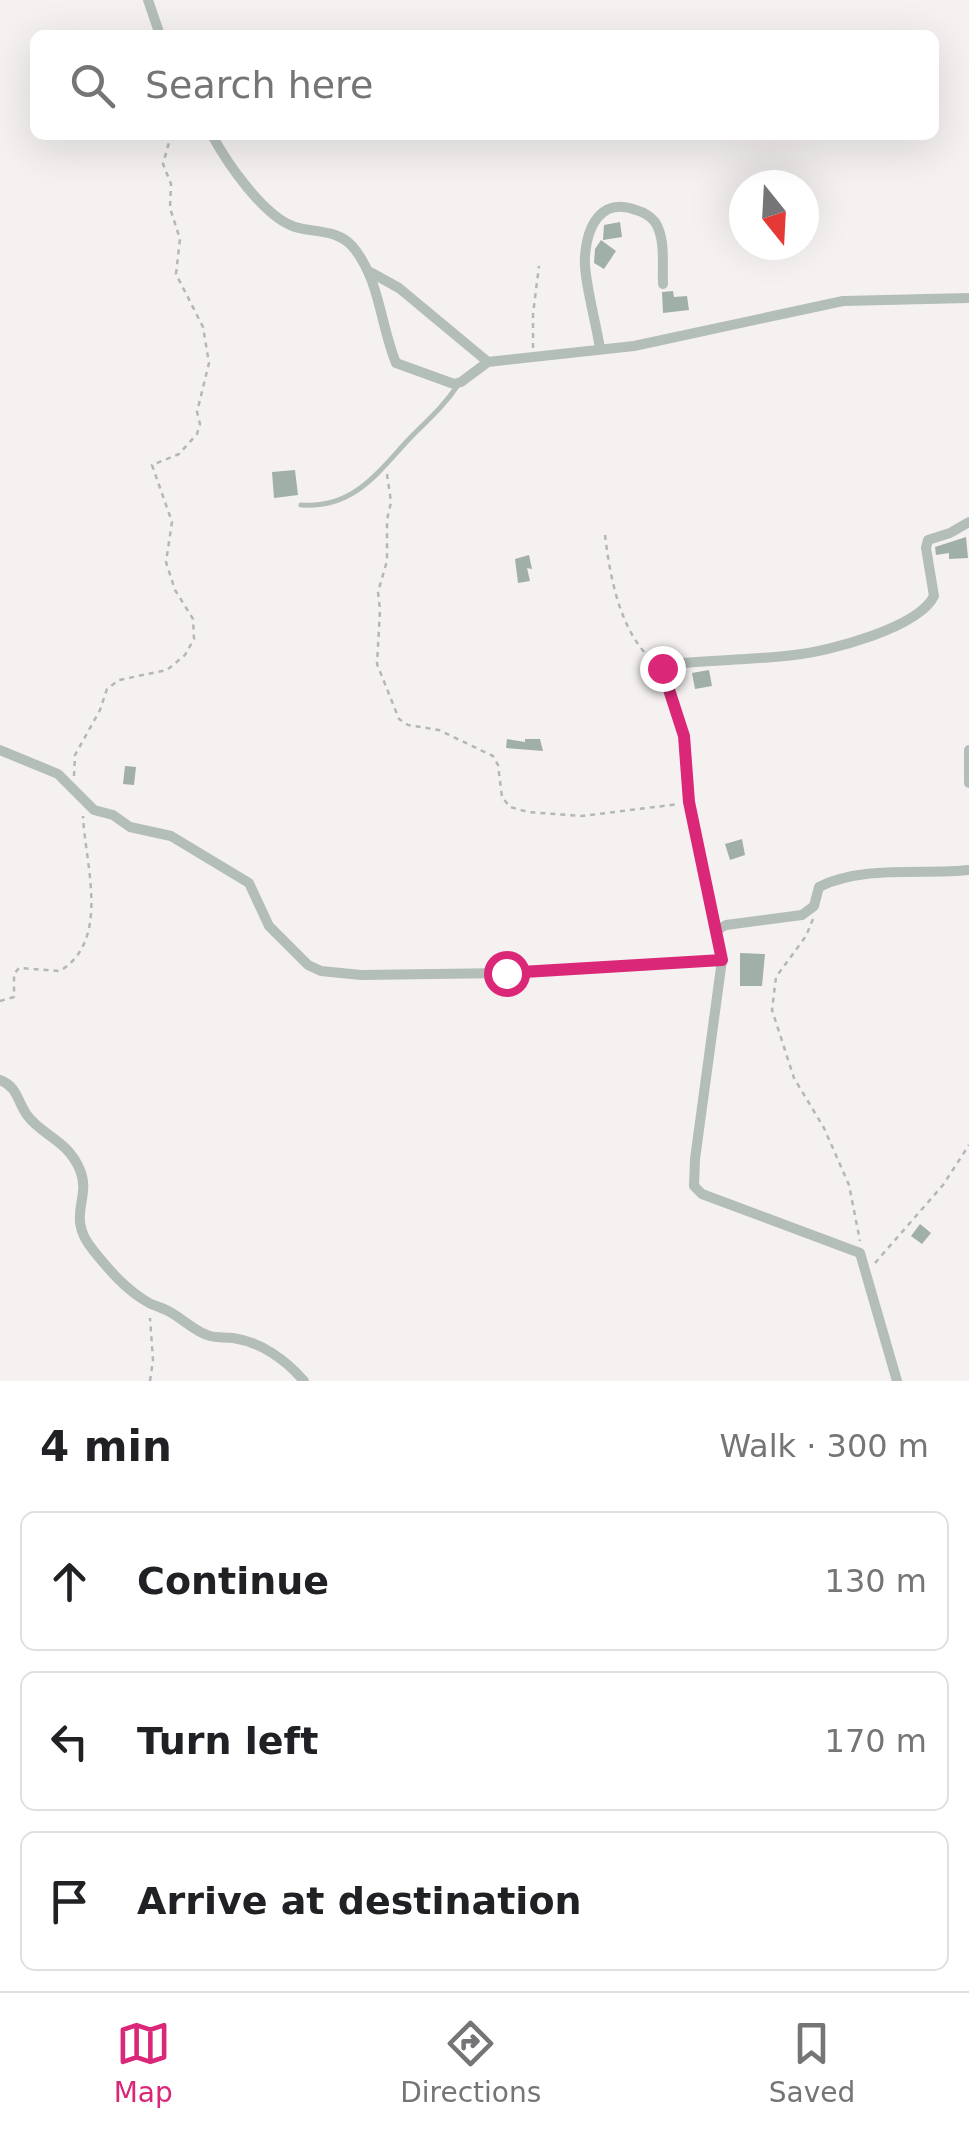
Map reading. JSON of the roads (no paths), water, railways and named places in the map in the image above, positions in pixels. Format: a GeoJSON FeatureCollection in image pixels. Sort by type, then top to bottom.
{"type":"FeatureCollection","features":[{"type":"Feature","properties":{"kind":"street"},"geometry":{"type":"LineString","coordinates":[[148,0],[158,30]]}},
{"type":"Feature","properties":{"kind":"street"},"geometry":{"type":"LineString","coordinates":[[216,140],[250,189],[282,221],[344,238],[370,272],[396,363],[458,384],[488,362],[667,340],[843,301],[969,298]]}},
{"type":"Feature","properties":{"kind":"street"},"geometry":{"type":"LineString","coordinates":[[600,350],[585,259],[592,227],[602,210],[626,206],[642,211],[654,221],[661,242],[663,284]]}},
{"type":"Feature","properties":{"kind":"street"},"geometry":{"type":"LineString","coordinates":[[370,272],[400,288],[488,362]]}},
{"type":"Feature","properties":{"kind":"street"},"geometry":{"type":"LineString","coordinates":[[897,1381],[860,1252],[702,1194],[694,1186],[722,960],[689,802],[684,736],[662,668],[670,664],[793,655],[900,625],[928,606],[934,596],[928,540],[969,522]]}},
{"type":"Feature","properties":{"kind":"street"},"geometry":{"type":"LineString","coordinates":[[0,750],[58,774],[94,810],[114,815],[130,827],[171,836],[249,883],[268,926],[308,965],[322,972],[361,976],[506,973],[722,960]]}},
{"type":"Feature","properties":{"kind":"street"},"geometry":{"type":"LineString","coordinates":[[969,750],[969,783]]}},
{"type":"Feature","properties":{"kind":"street"},"geometry":{"type":"LineString","coordinates":[[717,930],[726,925],[802,915],[814,906],[820,887],[834,881],[895,871],[969,870]]}},
{"type":"Feature","properties":{"kind":"street"},"geometry":{"type":"LineString","coordinates":[[0,1080],[14,1088],[30,1119],[62,1143],[78,1164],[83,1200],[77,1215],[87,1243],[115,1276],[150,1303],[210,1336],[236,1338],[270,1351],[304,1381]]}},
{"type":"Feature","properties":{"kind":"lane"},"geometry":{"type":"LineString","coordinates":[[301,505],[320,506],[362,490],[441,410],[458,384]]}}]}
